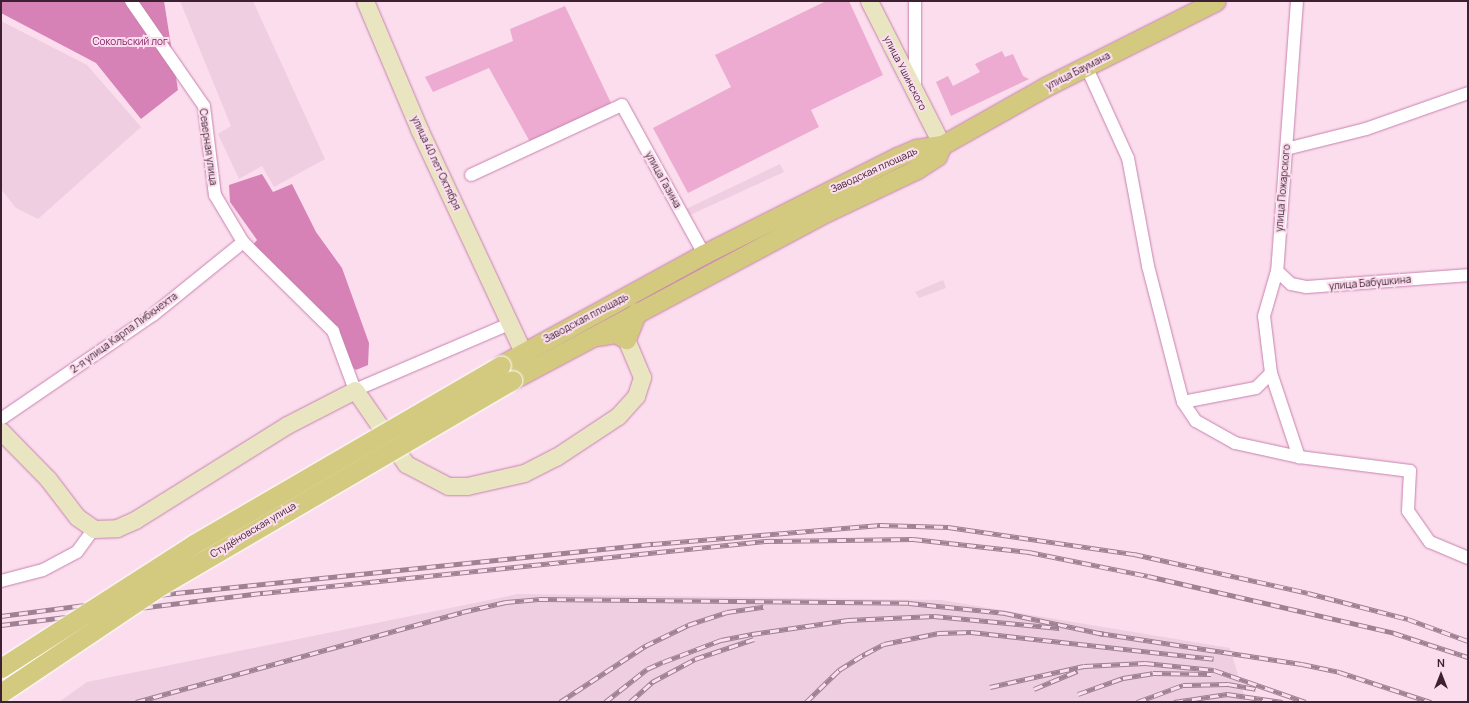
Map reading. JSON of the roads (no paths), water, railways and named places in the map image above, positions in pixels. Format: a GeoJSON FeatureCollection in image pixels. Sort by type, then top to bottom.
{"type":"FeatureCollection","features":[{"type":"Feature","properties":{"kind":"main road","name":"улица Баумана"},"geometry":{"type":"LineString","coordinates":[[942,145],[1086,66],[1216,1]]}},
{"type":"Feature","properties":{"kind":"main road","name":"Заводская площадь"},"geometry":{"type":"LineString","coordinates":[[507,372],[523,352],[704,254],[897,157],[916,149],[942,145]]}},
{"type":"Feature","properties":{"kind":"main road","name":"Заводская площадь"},"geometry":{"type":"LineString","coordinates":[[507,372],[582,341],[829,211],[917,169],[936,156],[942,145]]}},
{"type":"Feature","properties":{"kind":"main road"},"geometry":{"type":"LineString","coordinates":[[582,341],[616,333],[626,339],[637,312]]}},
{"type":"Feature","properties":{"kind":"main road","name":"Студёновская улица"},"geometry":{"type":"LineString","coordinates":[[1,668],[194,544],[507,372]]}},
{"type":"Feature","properties":{"kind":"main road","name":"Студёновская улица"},"geometry":{"type":"LineString","coordinates":[[1,693],[160,586],[507,372]]}},
{"type":"Feature","properties":{"kind":"street","name":"Северная улица"},"geometry":{"type":"LineString","coordinates":[[131,1],[204,106],[215,195],[243,242]]}},
{"type":"Feature","properties":{"kind":"street","name":"улица 40 лет Октября"},"geometry":{"type":"LineString","coordinates":[[364,1],[419,129],[523,352]]}},
{"type":"Feature","properties":{"kind":"street","name":"улица Ушинского"},"geometry":{"type":"LineString","coordinates":[[869,1],[942,145]]}},
{"type":"Feature","properties":{"kind":"street"},"geometry":{"type":"LineString","coordinates":[[915,1],[915,92]]}},
{"type":"Feature","properties":{"kind":"street","name":"улица Пожарского"},"geometry":{"type":"LineString","coordinates":[[1297,1],[1277,271],[1264,316],[1271,373],[1299,457]]}},
{"type":"Feature","properties":{"kind":"street"},"geometry":{"type":"LineString","coordinates":[[1086,66],[1128,158],[1148,266],[1183,402],[1196,421],[1235,443],[1299,457],[1410,471],[1408,511],[1430,542],[1468,558]]}},
{"type":"Feature","properties":{"kind":"street"},"geometry":{"type":"LineString","coordinates":[[1286,149],[1366,129],[1468,93]]}},
{"type":"Feature","properties":{"kind":"street","name":"улица Газина"},"geometry":{"type":"LineString","coordinates":[[471,175],[622,105],[704,254]]}},
{"type":"Feature","properties":{"kind":"street"},"geometry":{"type":"LineString","coordinates":[[243,242],[333,331],[355,390],[406,464],[428,479],[448,486],[500,480],[556,457],[618,416],[636,396],[642,377],[626,339]]}},
{"type":"Feature","properties":{"kind":"street","name":"2-я улица Карла Либкнехта"},"geometry":{"type":"LineString","coordinates":[[1,419],[153,315],[243,242]]}},
{"type":"Feature","properties":{"kind":"street","name":"улица Бабушкина"},"geometry":{"type":"LineString","coordinates":[[1277,271],[1291,284],[1306,287],[1468,275]]}},
{"type":"Feature","properties":{"kind":"street"},"geometry":{"type":"LineString","coordinates":[[1,431],[48,479],[77,517],[94,530],[117,528],[135,520],[288,425],[355,390],[509,324]]}},
{"type":"Feature","properties":{"kind":"street"},"geometry":{"type":"LineString","coordinates":[[1183,402],[1256,388],[1271,373]]}},
{"type":"Feature","properties":{"kind":"street"},"geometry":{"type":"LineString","coordinates":[[1,581],[43,570],[77,552],[94,530]]}},
{"type":"Feature","properties":{"kind":"railway"},"geometry":{"type":"LineString","coordinates":[[1,616],[176,593],[653,544],[880,525],[948,527],[1134,554],[1308,593],[1408,619],[1468,641]]}},
{"type":"Feature","properties":{"kind":"railway"},"geometry":{"type":"LineString","coordinates":[[1,625],[263,593],[765,541],[913,539],[1029,552],[1148,576],[1394,633],[1468,657]]}},
{"type":"Feature","properties":{"kind":"railway"},"geometry":{"type":"LineString","coordinates":[[136,702],[462,612],[506,602],[539,599],[909,603],[1005,613],[1104,634]]}},
{"type":"Feature","properties":{"kind":"railway"},"geometry":{"type":"LineString","coordinates":[[560,702],[645,646],[688,625],[727,612],[764,607]]}},
{"type":"Feature","properties":{"kind":"railway"},"geometry":{"type":"LineString","coordinates":[[605,702],[647,669],[721,640],[752,634],[848,620],[934,616],[1059,628]]}},
{"type":"Feature","properties":{"kind":"railway"},"geometry":{"type":"LineString","coordinates":[[806,702],[839,670],[884,644],[939,633],[971,632],[1214,659]]}},
{"type":"Feature","properties":{"kind":"railway"},"geometry":{"type":"LineString","coordinates":[[1099,633],[1302,664],[1339,672],[1431,702]]}},
{"type":"Feature","properties":{"kind":"railway"},"geometry":{"type":"LineString","coordinates":[[630,702],[652,682],[695,659],[754,639]]}},
{"type":"Feature","properties":{"kind":"railway"},"geometry":{"type":"LineString","coordinates":[[990,687],[1084,666],[1145,663],[1214,670],[1306,702]]}},
{"type":"Feature","properties":{"kind":"railway"},"geometry":{"type":"LineString","coordinates":[[1034,689],[1077,671]]}},
{"type":"Feature","properties":{"kind":"railway"},"geometry":{"type":"LineString","coordinates":[[1078,694],[1123,678],[1153,673],[1211,674]]}},
{"type":"Feature","properties":{"kind":"railway"},"geometry":{"type":"LineString","coordinates":[[1137,702],[1183,685],[1228,684],[1256,689]]}},
{"type":"Feature","properties":{"kind":"railway"},"geometry":{"type":"LineString","coordinates":[[1174,702],[1227,694],[1282,702]]}},
{"type":"Feature","properties":{"kind":"park label","name":"Сокольский лог"},"geometry":{"type":"Point","coordinates":[130,42]}}]}
